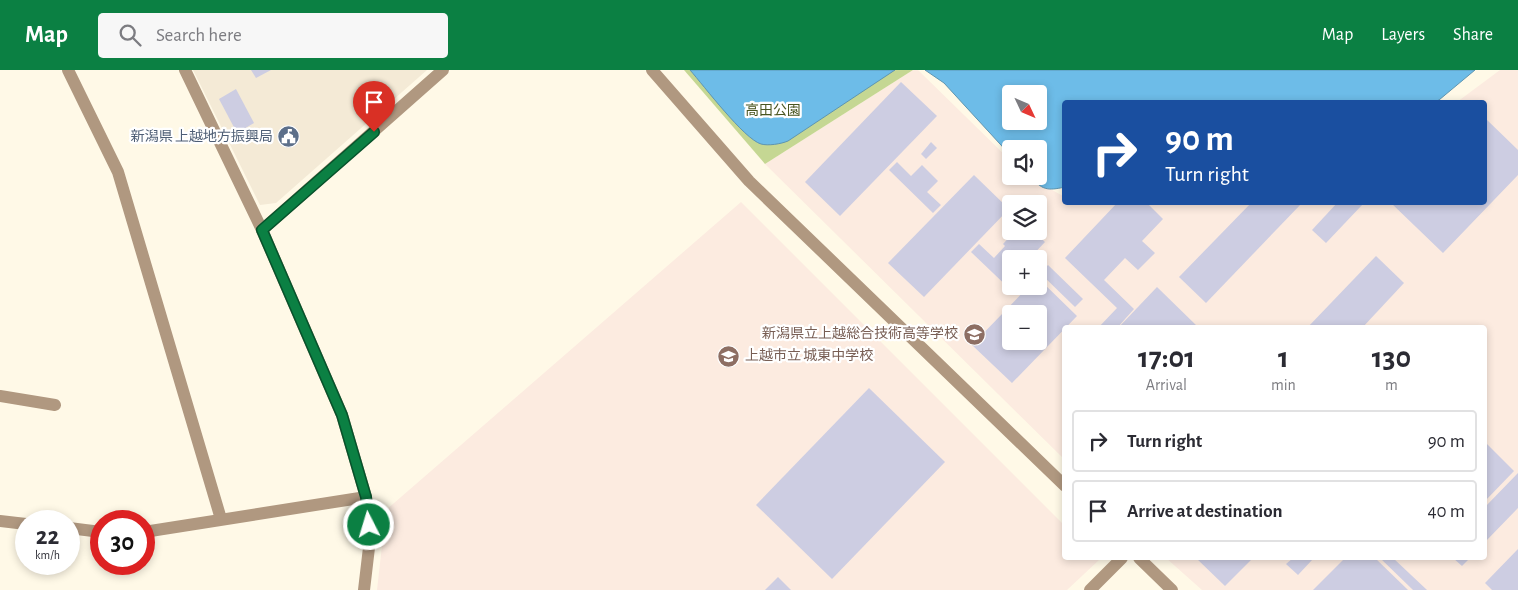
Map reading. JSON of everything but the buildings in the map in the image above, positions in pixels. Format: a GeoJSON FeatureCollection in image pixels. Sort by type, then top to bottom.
{"type":"FeatureCollection","features":[{"type":"Feature","properties":{"kind":"street"},"geometry":{"type":"LineString","coordinates":[[68,70],[118,172],[221,520]]}},
{"type":"Feature","properties":{"kind":"street"},"geometry":{"type":"LineString","coordinates":[[185,70],[262,230],[342,415],[366,497],[370,539],[364,590]]}},
{"type":"Feature","properties":{"kind":"street"},"geometry":{"type":"LineString","coordinates":[[262,230],[443,70]]}},
{"type":"Feature","properties":{"kind":"street"},"geometry":{"type":"LineString","coordinates":[[652,70],[749,181],[1062,483]]}},
{"type":"Feature","properties":{"kind":"street"},"geometry":{"type":"LineString","coordinates":[[0,396],[55,405]]}},
{"type":"Feature","properties":{"kind":"street"},"geometry":{"type":"LineString","coordinates":[[155,530],[366,497]]}},
{"type":"Feature","properties":{"kind":"street"},"geometry":{"type":"LineString","coordinates":[[0,521],[15,523]]}},
{"type":"Feature","properties":{"kind":"street"},"geometry":{"type":"LineString","coordinates":[[1090,590],[1120,560]]}},
{"type":"Feature","properties":{"kind":"street"},"geometry":{"type":"LineString","coordinates":[[1141,560],[1172,590]]}},
{"type":"Feature","properties":{"kind":"shaded area","name":"新潟県 上越地方振興局"},"geometry":{"type":"Polygon","coordinates":[[[193,70],[427,70],[276,203],[260,205],[193,70]]]}},
{"type":"Feature","properties":{"kind":"shaded area","name":"新潟県立上越総合技術高等学校"},"geometry":{"type":"Polygon","coordinates":[[[913,70],[918,70],[1002,152],[1002,185],[1043,185],[1062,195],[1062,205],[1487,205],[1487,100],[1460,100],[1500,70],[1518,70],[1518,590],[1202,590],[1168,560],[1487,560],[1487,325],[1062,325],[1062,457],[765,164],[913,70]]]}},
{"type":"Feature","properties":{"kind":"shaded area","name":"上越市立 城東中学校"},"geometry":{"type":"Polygon","coordinates":[[[741,202],[1062,523],[1062,560],[1099,560],[1067,590],[377,590],[386,510],[741,202]]]}},
{"type":"Feature","properties":{"kind":"green space","name":"高田公園"},"geometry":{"type":"Polygon","coordinates":[[[684,70],[913,70],[765,164],[684,70]]]}},
{"type":"Feature","properties":{"kind":"water","name":"高田公園"},"geometry":{"type":"Polygon","coordinates":[[[690,70],[895,70],[788,141],[767,145],[761,144],[745,133],[690,70]]]}},
{"type":"Feature","properties":{"kind":"water"},"geometry":{"type":"Polygon","coordinates":[[[925,70],[1475,70],[1439,100],[1062,100],[1062,188],[1049,189],[1039,185],[1047,185],[1047,140],[1002,140],[1002,146],[944,83],[925,70]]]}},
{"type":"Feature","properties":{"kind":"place","name":"新潟県 上越地方振興局"},"geometry":{"type":"Point","coordinates":[289,137]}},
{"type":"Feature","properties":{"kind":"place","name":"新潟県立上越総合技術高等学校"},"geometry":{"type":"Point","coordinates":[974,334]}},
{"type":"Feature","properties":{"kind":"place","name":"上越市立 城東中学校"},"geometry":{"type":"Point","coordinates":[729,356]}},
{"type":"Feature","properties":{"kind":"route"},"geometry":{"type":"LineString","coordinates":[[369,525],[366,497],[342,415],[262,230],[374,132]]}}]}
